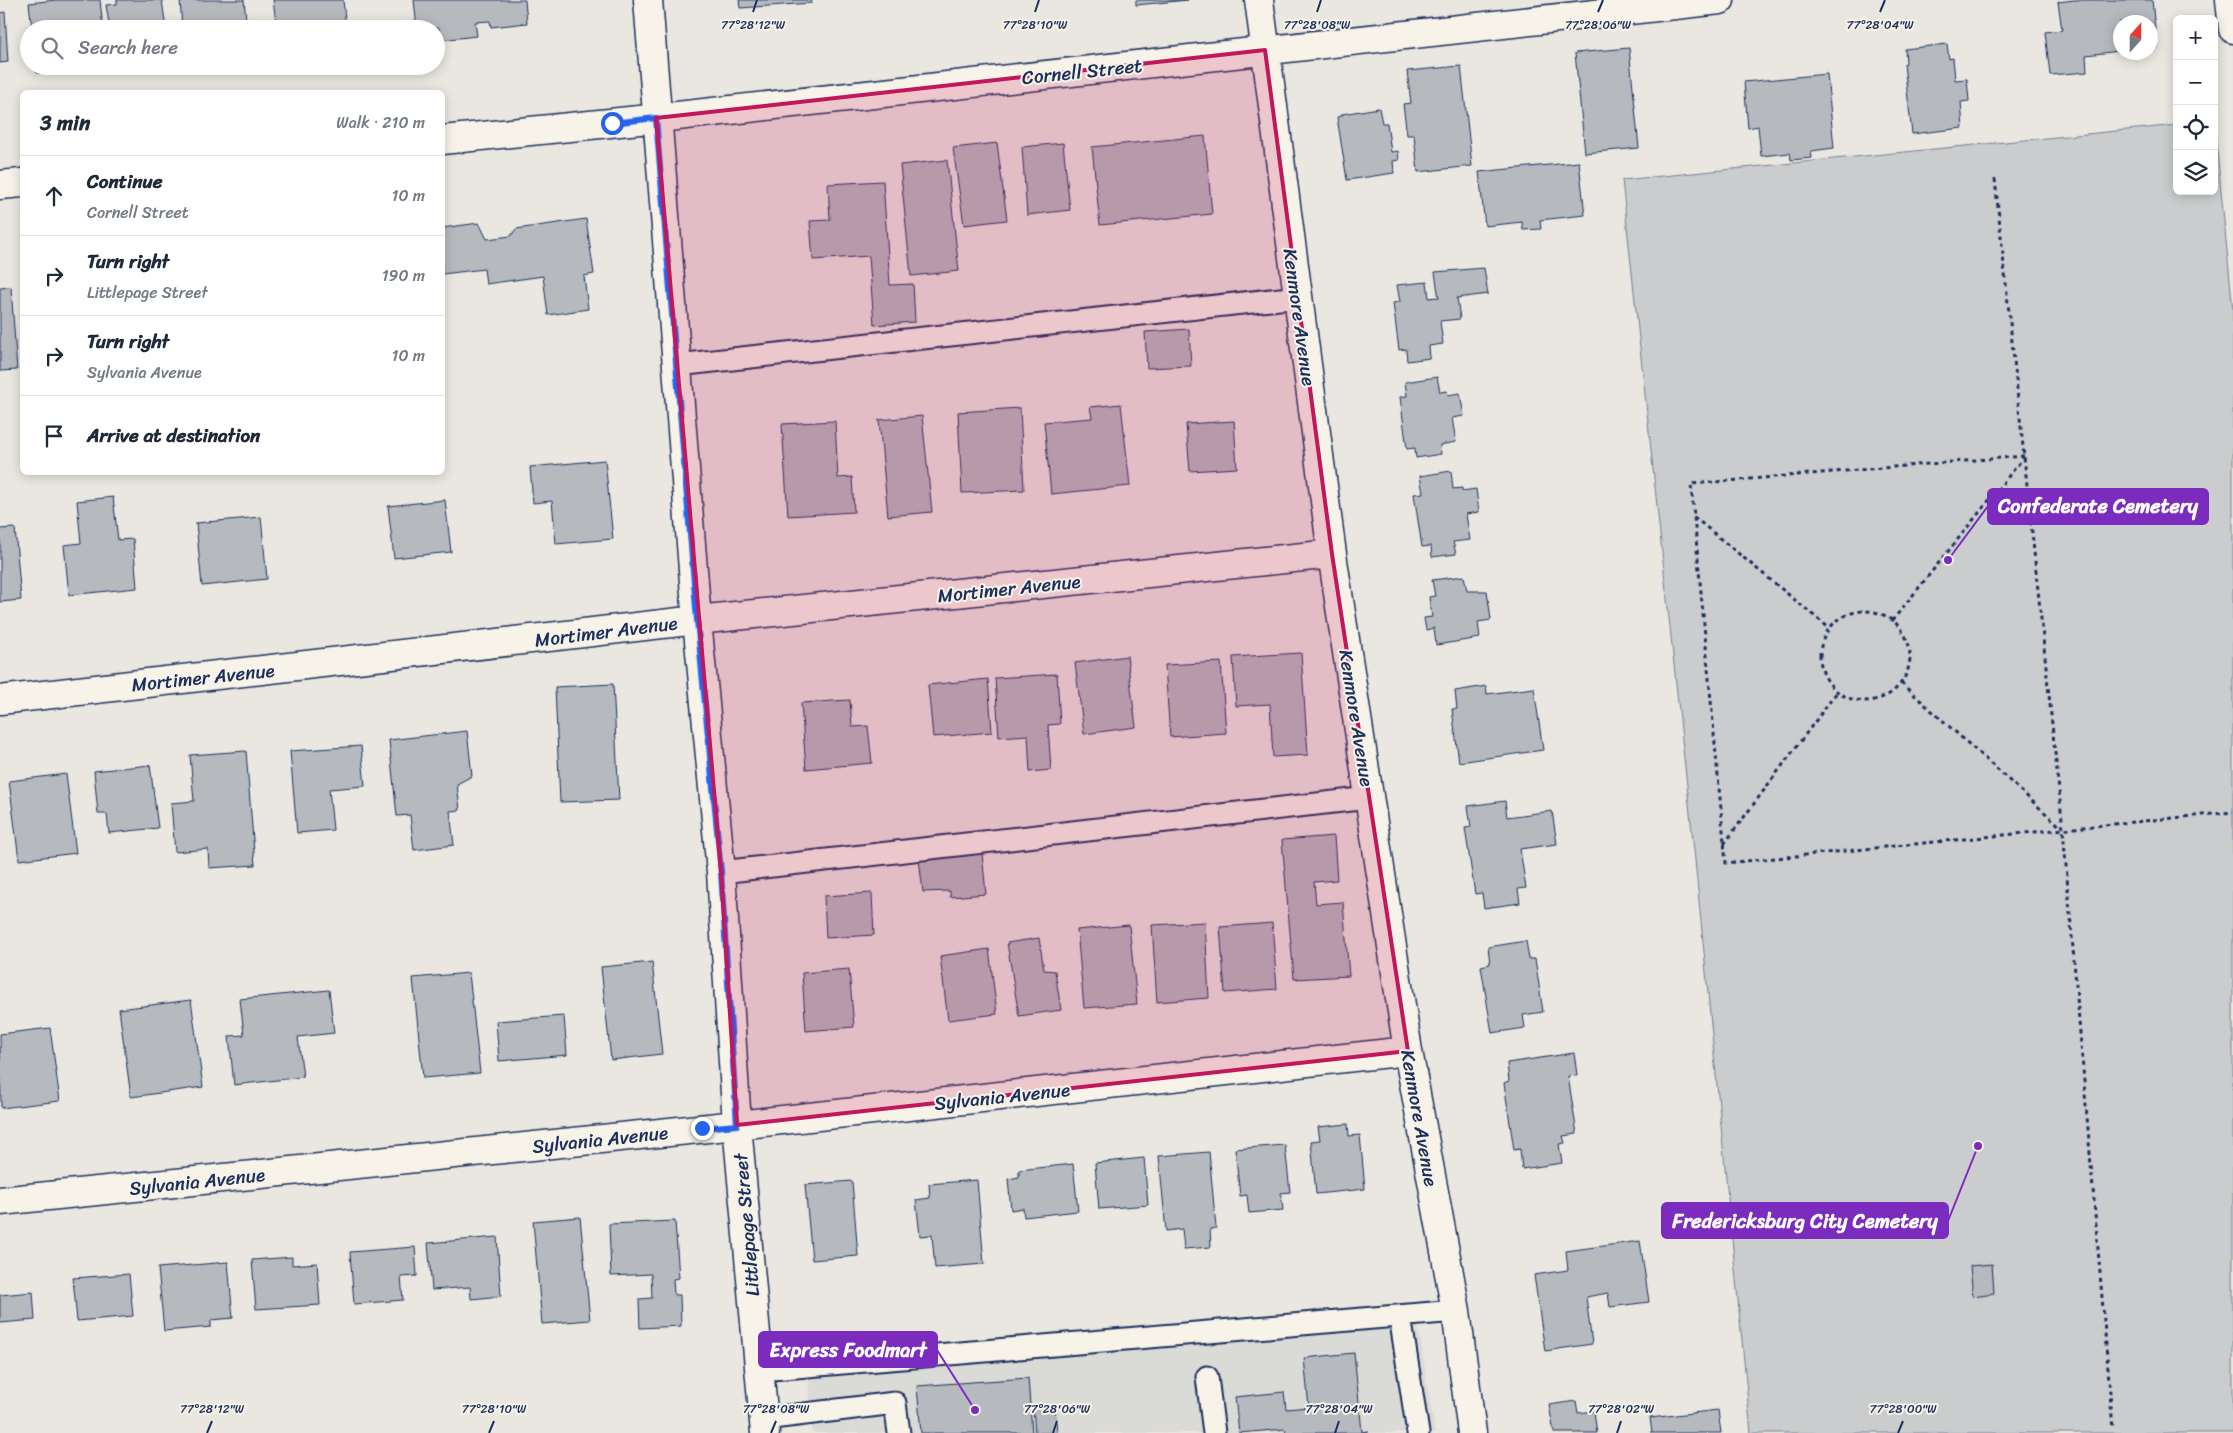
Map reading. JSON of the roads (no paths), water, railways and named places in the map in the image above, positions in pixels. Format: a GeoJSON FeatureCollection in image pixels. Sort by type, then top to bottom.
{"type":"FeatureCollection","features":[{"type":"Feature","properties":{"kind":"street","name":"Littlepage Street"},"geometry":{"type":"LineString","coordinates":[[648,0],[697,620],[721,872],[737,1125],[765,1426]]}},
{"type":"Feature","properties":{"kind":"street","name":"Kenmore Avenue"},"geometry":{"type":"LineString","coordinates":[[1260,0],[1332,554],[1408,1051],[1456,1311],[1472,1433]]}},
{"type":"Feature","properties":{"kind":"street","name":"Cornell Street"},"geometry":{"type":"LineString","coordinates":[[445,140],[1720,0]]}},
{"type":"Feature","properties":{"kind":"street"},"geometry":{"type":"LineString","coordinates":[[2230,0],[2233,28]]}},
{"type":"Feature","properties":{"kind":"street"},"geometry":{"type":"LineString","coordinates":[[0,185],[20,183]]}},
{"type":"Feature","properties":{"kind":"street","name":"Mortimer Avenue"},"geometry":{"type":"LineString","coordinates":[[0,700],[697,620],[1332,554]]}},
{"type":"Feature","properties":{"kind":"street","name":"Sylvania Avenue"},"geometry":{"type":"LineString","coordinates":[[0,1201],[737,1125],[1408,1051]]}},
{"type":"Feature","properties":{"kind":"lane"},"geometry":{"type":"LineString","coordinates":[[677,365],[1298,296]]}},
{"type":"Feature","properties":{"kind":"lane"},"geometry":{"type":"LineString","coordinates":[[721,872],[1369,798]]}},
{"type":"Feature","properties":{"kind":"lane"},"geometry":{"type":"LineString","coordinates":[[760,1370],[1456,1311]]}},
{"type":"Feature","properties":{"kind":"lane"},"geometry":{"type":"LineString","coordinates":[[1400,1316],[1418,1433]]}},
{"type":"Feature","properties":{"kind":"lane"},"geometry":{"type":"LineString","coordinates":[[1207,1377],[1214,1433]]}},
{"type":"Feature","properties":{"kind":"lane"},"geometry":{"type":"LineString","coordinates":[[765,1426],[895,1403],[899,1433]]}},
{"type":"Feature","properties":{"kind":"place","name":"Confederate Cemetery"},"geometry":{"type":"Point","coordinates":[1948,560]}},
{"type":"Feature","properties":{"kind":"place","name":"Fredericksburg City Cemetery"},"geometry":{"type":"Point","coordinates":[1978,1146]}},
{"type":"Feature","properties":{"kind":"place","name":"Express Foodmart"},"geometry":{"type":"Point","coordinates":[975,1410]}}]}
